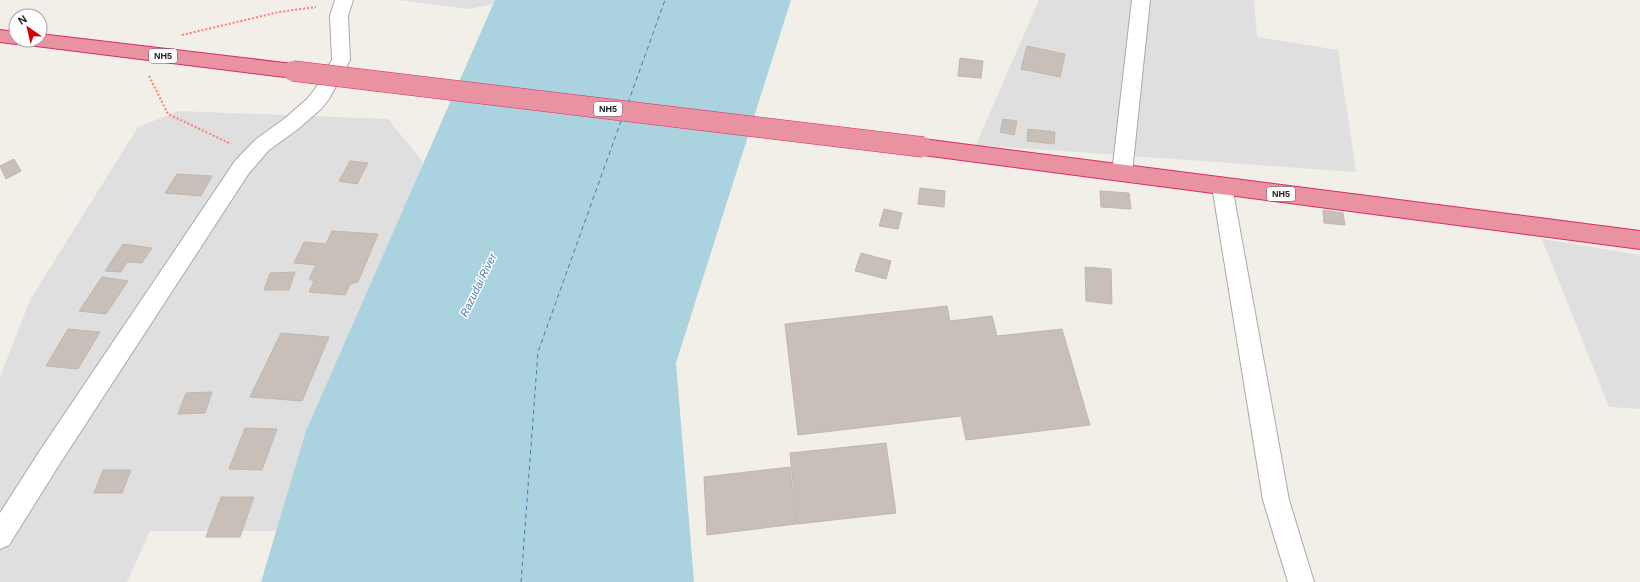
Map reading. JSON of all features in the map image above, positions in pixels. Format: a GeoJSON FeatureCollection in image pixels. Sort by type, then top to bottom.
{"type":"FeatureCollection","features":[{"type":"Feature","properties":{"kind":"highway","name":"NH5"},"geometry":{"type":"LineString","coordinates":[[48,42],[923,147],[1640,240]]}},
{"type":"Feature","properties":{"kind":"street"},"geometry":{"type":"LineString","coordinates":[[1122,173],[1141,0]]}},
{"type":"Feature","properties":{"kind":"street"},"geometry":{"type":"LineString","coordinates":[[0,536],[50,457],[242,167],[262,145],[291,124],[314,104],[322,94],[341,60],[339,16],[343,2]]}},
{"type":"Feature","properties":{"kind":"street"},"geometry":{"type":"LineString","coordinates":[[1222,186],[1276,500],[1301,582]]}},
{"type":"Feature","properties":{"kind":"path"},"geometry":{"type":"LineString","coordinates":[[254,154],[168,114],[156,88],[142,65],[142,53],[171,38],[197,30],[279,12],[343,2]]}},
{"type":"Feature","properties":{"kind":"shaded area"},"geometry":{"type":"Polygon","coordinates":[[[398,0],[505,0],[504,2],[468,9],[398,0]]]}},
{"type":"Feature","properties":{"kind":"shaded area"},"geometry":{"type":"Polygon","coordinates":[[[1039,0],[1254,0],[1257,37],[1338,50],[1356,172],[976,145],[1039,0]]]}},
{"type":"Feature","properties":{"kind":"shaded area"},"geometry":{"type":"Polygon","coordinates":[[[179,111],[388,119],[423,162],[296,531],[150,531],[127,582],[0,582],[0,377],[30,300],[138,127],[179,111]]]}},
{"type":"Feature","properties":{"kind":"shaded area"},"geometry":{"type":"Polygon","coordinates":[[[1542,239],[1640,255],[1640,409],[1609,407],[1542,239]]]}},
{"type":"Feature","properties":{"kind":"water","name":"Razudai River"},"geometry":{"type":"Polygon","coordinates":[[[495,0],[791,0],[676,363],[694,582],[261,582],[306,431],[495,0]]]}},
{"type":"Feature","properties":{"kind":"building"},"geometry":{"type":"Polygon","coordinates":[[[1027,46],[1065,54],[1060,77],[1021,69],[1027,46]]]}},
{"type":"Feature","properties":{"kind":"building"},"geometry":{"type":"Polygon","coordinates":[[[960,58],[983,61],[981,78],[958,76],[960,58]]]}},
{"type":"Feature","properties":{"kind":"building"},"geometry":{"type":"Polygon","coordinates":[[[1003,119],[1017,121],[1014,135],[1000,132],[1003,119]]]}},
{"type":"Feature","properties":{"kind":"building"},"geometry":{"type":"Polygon","coordinates":[[[1028,129],[1055,132],[1054,144],[1027,141],[1028,129]]]}},
{"type":"Feature","properties":{"kind":"building"},"geometry":{"type":"Polygon","coordinates":[[[14,159],[21,171],[6,179],[0,166],[14,159]]]}},
{"type":"Feature","properties":{"kind":"building"},"geometry":{"type":"Polygon","coordinates":[[[350,161],[368,163],[357,184],[339,181],[350,161]]]}},
{"type":"Feature","properties":{"kind":"building"},"geometry":{"type":"Polygon","coordinates":[[[177,174],[212,176],[201,196],[165,193],[177,174]]]}},
{"type":"Feature","properties":{"kind":"building"},"geometry":{"type":"Polygon","coordinates":[[[920,188],[945,191],[944,207],[918,204],[920,188]]]}},
{"type":"Feature","properties":{"kind":"building"},"geometry":{"type":"Polygon","coordinates":[[[1100,191],[1129,193],[1131,209],[1101,207],[1100,191]]]}},
{"type":"Feature","properties":{"kind":"building"},"geometry":{"type":"Polygon","coordinates":[[[884,209],[902,213],[898,229],[879,226],[884,209]]]}},
{"type":"Feature","properties":{"kind":"building"},"geometry":{"type":"Polygon","coordinates":[[[1323,210],[1343,213],[1345,225],[1324,223],[1323,210]]]}},
{"type":"Feature","properties":{"kind":"building"},"geometry":{"type":"Polygon","coordinates":[[[332,231],[378,234],[358,282],[350,284],[345,295],[309,292],[314,281],[309,279],[316,265],[294,263],[304,242],[326,244],[332,231]]]}},
{"type":"Feature","properties":{"kind":"building"},"geometry":{"type":"Polygon","coordinates":[[[123,244],[152,248],[142,263],[127,262],[121,272],[105,271],[123,244]]]}},
{"type":"Feature","properties":{"kind":"building"},"geometry":{"type":"Polygon","coordinates":[[[861,253],[891,261],[886,279],[855,271],[861,253]]]}},
{"type":"Feature","properties":{"kind":"building"},"geometry":{"type":"Polygon","coordinates":[[[1085,267],[1111,269],[1112,304],[1086,301],[1085,267]]]}},
{"type":"Feature","properties":{"kind":"building"},"geometry":{"type":"Polygon","coordinates":[[[295,272],[289,290],[264,290],[270,273],[295,272]]]}},
{"type":"Feature","properties":{"kind":"building"},"geometry":{"type":"Polygon","coordinates":[[[102,277],[128,281],[106,314],[79,311],[102,277]]]}},
{"type":"Feature","properties":{"kind":"building"},"geometry":{"type":"Polygon","coordinates":[[[947,306],[950,321],[992,316],[997,336],[1062,329],[1090,425],[966,440],[961,416],[798,435],[785,324],[947,306]]]}},
{"type":"Feature","properties":{"kind":"building"},"geometry":{"type":"Polygon","coordinates":[[[68,329],[100,332],[78,369],[46,366],[68,329]]]}},
{"type":"Feature","properties":{"kind":"building"},"geometry":{"type":"Polygon","coordinates":[[[281,333],[329,337],[302,401],[250,397],[281,333]]]}},
{"type":"Feature","properties":{"kind":"building"},"geometry":{"type":"Polygon","coordinates":[[[212,392],[205,413],[178,414],[186,393],[212,392]]]}},
{"type":"Feature","properties":{"kind":"building"},"geometry":{"type":"Polygon","coordinates":[[[245,428],[277,429],[262,470],[229,469],[245,428]]]}},
{"type":"Feature","properties":{"kind":"building"},"geometry":{"type":"Polygon","coordinates":[[[886,443],[896,513],[797,524],[790,453],[886,443]]]}},
{"type":"Feature","properties":{"kind":"building"},"geometry":{"type":"Polygon","coordinates":[[[790,467],[796,524],[707,535],[704,477],[790,467]]]}},
{"type":"Feature","properties":{"kind":"building"},"geometry":{"type":"Polygon","coordinates":[[[103,470],[131,470],[122,493],[94,493],[103,470]]]}},
{"type":"Feature","properties":{"kind":"building"},"geometry":{"type":"Polygon","coordinates":[[[221,497],[254,497],[240,537],[206,537],[221,497]]]}},
{"type":"Feature","properties":{"kind":"ferry route"},"geometry":{"type":"LineString","coordinates":[[628,103],[665,0]]}},
{"type":"Feature","properties":{"kind":"ferry route"},"geometry":{"type":"LineString","coordinates":[[521,582],[538,352],[621,121]]}}]}
